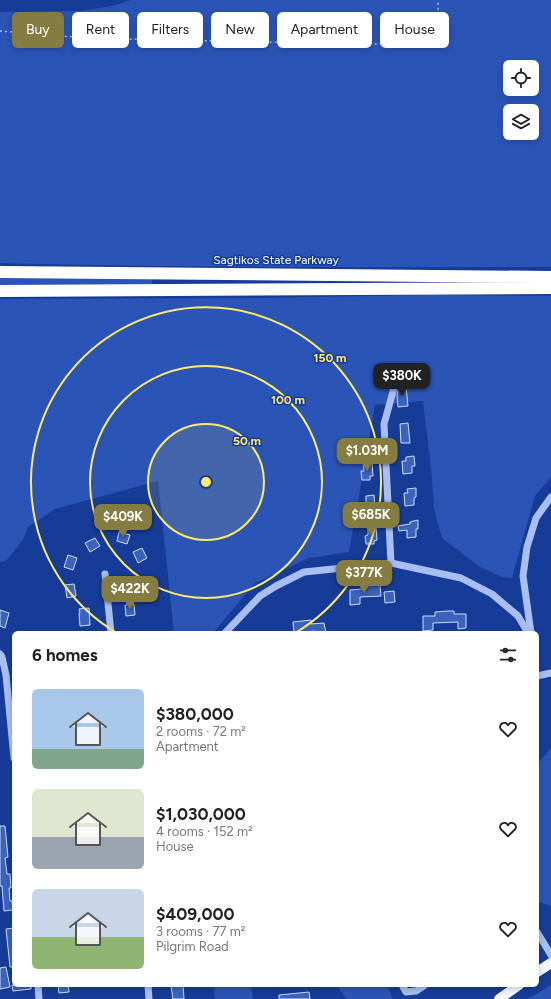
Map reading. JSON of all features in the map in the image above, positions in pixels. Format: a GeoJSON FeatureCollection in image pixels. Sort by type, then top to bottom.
{"type":"FeatureCollection","features":[{"type":"Feature","properties":{"kind":"highway","name":"Sagtikos State Parkway"},"geometry":{"type":"LineString","coordinates":[[0,272],[551,276]]}},
{"type":"Feature","properties":{"kind":"highway"},"geometry":{"type":"LineString","coordinates":[[0,291],[551,288]]}},
{"type":"Feature","properties":{"kind":"main road"},"geometry":{"type":"LineString","coordinates":[[539,971],[551,962]]}},
{"type":"Feature","properties":{"kind":"main road"},"geometry":{"type":"LineString","coordinates":[[499,999],[516,987]]}},
{"type":"Feature","properties":{"kind":"street"},"geometry":{"type":"LineString","coordinates":[[391,563],[384,424],[394,388]]}},
{"type":"Feature","properties":{"kind":"street"},"geometry":{"type":"LineString","coordinates":[[529,631],[523,576],[527,547],[536,518],[551,497]]}},
{"type":"Feature","properties":{"kind":"street"},"geometry":{"type":"LineString","coordinates":[[227,631],[260,596],[304,572],[391,563],[461,578],[492,594],[518,616],[528,631]]}},
{"type":"Feature","properties":{"kind":"street"},"geometry":{"type":"LineString","coordinates":[[105,574],[111,631]]}},
{"type":"Feature","properties":{"kind":"street"},"geometry":{"type":"LineString","coordinates":[[0,654],[6,675],[12,737]]}},
{"type":"Feature","properties":{"kind":"street"},"geometry":{"type":"LineString","coordinates":[[539,676],[551,673]]}},
{"type":"Feature","properties":{"kind":"street"},"geometry":{"type":"LineString","coordinates":[[539,935],[551,955]]}},
{"type":"Feature","properties":{"kind":"street"},"geometry":{"type":"LineString","coordinates":[[38,987],[39,999]]}},
{"type":"Feature","properties":{"kind":"street"},"geometry":{"type":"LineString","coordinates":[[148,987],[149,999]]}},
{"type":"Feature","properties":{"kind":"street"},"geometry":{"type":"LineString","coordinates":[[403,987],[406,992],[416,991],[422,987]]}},
{"type":"Feature","properties":{"kind":"path"},"geometry":{"type":"LineString","coordinates":[[0,31],[117,39],[434,46],[438,24],[438,0]]}},
{"type":"Feature","properties":{"kind":"shaded area"},"geometry":{"type":"Polygon","coordinates":[[[131,0],[551,0],[551,267],[344,267],[0,263],[0,12],[80,11],[112,6],[131,0]]]}},
{"type":"Feature","properties":{"kind":"shaded area"},"geometry":{"type":"Polygon","coordinates":[[[0,276],[152,277],[152,286],[0,286],[0,276]]]}},
{"type":"Feature","properties":{"kind":"shaded area"},"geometry":{"type":"Polygon","coordinates":[[[430,295],[551,296],[551,477],[535,496],[512,578],[502,577],[480,567],[442,538],[434,509],[423,401],[375,405],[349,552],[309,558],[255,583],[215,631],[174,631],[158,481],[55,509],[28,527],[23,540],[6,561],[0,562],[0,299],[259,298],[430,295]]]}},
{"type":"Feature","properties":{"kind":"shaded area"},"geometry":{"type":"Polygon","coordinates":[[[551,748],[550,906],[539,902],[539,762],[551,748]]]}},
{"type":"Feature","properties":{"kind":"shaded area"},"geometry":{"type":"Polygon","coordinates":[[[551,985],[551,999],[528,999],[551,985]]]}},
{"type":"Feature","properties":{"kind":"shaded area"},"geometry":{"type":"Polygon","coordinates":[[[214,987],[251,987],[253,999],[215,999],[214,987]]]}},
{"type":"Feature","properties":{"kind":"shaded area"},"geometry":{"type":"Polygon","coordinates":[[[338,987],[388,987],[393,999],[347,999],[338,987]]]}},
{"type":"Feature","properties":{"kind":"building"},"geometry":{"type":"Polygon","coordinates":[[[406,386],[408,406],[398,407],[397,395],[399,387],[406,386]]]}},
{"type":"Feature","properties":{"kind":"building"},"geometry":{"type":"Polygon","coordinates":[[[408,423],[410,443],[401,443],[400,424],[408,423]]]}},
{"type":"Feature","properties":{"kind":"building"},"geometry":{"type":"Polygon","coordinates":[[[414,456],[415,466],[412,466],[412,473],[403,474],[402,461],[406,461],[406,457],[414,456]]]}},
{"type":"Feature","properties":{"kind":"building"},"geometry":{"type":"Polygon","coordinates":[[[363,463],[372,463],[373,476],[370,476],[370,480],[362,480],[361,471],[364,471],[363,463]]]}},
{"type":"Feature","properties":{"kind":"building"},"geometry":{"type":"Polygon","coordinates":[[[416,488],[414,505],[405,506],[404,493],[408,493],[407,489],[416,488]]]}},
{"type":"Feature","properties":{"kind":"building"},"geometry":{"type":"Polygon","coordinates":[[[374,495],[375,508],[372,508],[373,512],[364,512],[363,503],[366,503],[366,496],[374,495]]]}},
{"type":"Feature","properties":{"kind":"building"},"geometry":{"type":"Polygon","coordinates":[[[418,520],[416,537],[407,538],[407,530],[399,531],[398,526],[410,524],[410,522],[418,520]]]}},
{"type":"Feature","properties":{"kind":"building"},"geometry":{"type":"Polygon","coordinates":[[[376,527],[377,540],[374,541],[374,544],[366,544],[365,536],[368,535],[368,528],[376,527]]]}},
{"type":"Feature","properties":{"kind":"building"},"geometry":{"type":"Polygon","coordinates":[[[119,532],[130,535],[127,544],[117,541],[119,532]]]}},
{"type":"Feature","properties":{"kind":"building"},"geometry":{"type":"Polygon","coordinates":[[[95,538],[100,546],[90,552],[85,543],[95,538]]]}},
{"type":"Feature","properties":{"kind":"building"},"geometry":{"type":"Polygon","coordinates":[[[142,548],[147,558],[138,563],[133,552],[142,548]]]}},
{"type":"Feature","properties":{"kind":"building"},"geometry":{"type":"Polygon","coordinates":[[[68,555],[77,558],[73,570],[64,567],[68,555]]]}},
{"type":"Feature","properties":{"kind":"building"},"geometry":{"type":"Polygon","coordinates":[[[132,578],[141,578],[142,589],[133,590],[132,578]]]}},
{"type":"Feature","properties":{"kind":"building"},"geometry":{"type":"Polygon","coordinates":[[[74,584],[76,596],[67,598],[65,585],[74,584]]]}},
{"type":"Feature","properties":{"kind":"building"},"geometry":{"type":"Polygon","coordinates":[[[380,585],[381,596],[360,597],[360,604],[350,605],[350,590],[362,589],[362,586],[380,585]]]}},
{"type":"Feature","properties":{"kind":"building"},"geometry":{"type":"Polygon","coordinates":[[[394,591],[395,602],[385,603],[384,592],[394,591]]]}},
{"type":"Feature","properties":{"kind":"building"},"geometry":{"type":"Polygon","coordinates":[[[134,604],[135,615],[126,616],[125,605],[134,604]]]}},
{"type":"Feature","properties":{"kind":"building"},"geometry":{"type":"Polygon","coordinates":[[[89,608],[90,625],[80,626],[79,609],[89,608]]]}},
{"type":"Feature","properties":{"kind":"building"},"geometry":{"type":"Polygon","coordinates":[[[0,610],[9,613],[5,628],[0,626],[0,610]]]}},
{"type":"Feature","properties":{"kind":"building"},"geometry":{"type":"Polygon","coordinates":[[[454,611],[454,614],[466,614],[466,628],[458,629],[458,622],[433,623],[433,630],[423,631],[423,616],[435,616],[435,612],[454,611]]]}},
{"type":"Feature","properties":{"kind":"building"},"geometry":{"type":"Polygon","coordinates":[[[311,620],[311,624],[324,623],[326,631],[294,631],[293,622],[311,620]]]}},
{"type":"Feature","properties":{"kind":"building"},"geometry":{"type":"Polygon","coordinates":[[[0,826],[5,826],[8,857],[5,858],[7,874],[10,874],[11,888],[9,888],[10,901],[12,901],[12,910],[4,911],[2,886],[0,886],[0,826]]]}},
{"type":"Feature","properties":{"kind":"building"},"geometry":{"type":"Polygon","coordinates":[[[12,928],[12,967],[10,967],[6,929],[12,928]]]}},
{"type":"Feature","properties":{"kind":"building"},"geometry":{"type":"Polygon","coordinates":[[[6,967],[10,987],[0,989],[0,968],[6,967]]]}},
{"type":"Feature","properties":{"kind":"building"},"geometry":{"type":"Polygon","coordinates":[[[12,987],[31,987],[31,989],[13,991],[12,987]]]}},
{"type":"Feature","properties":{"kind":"building"},"geometry":{"type":"Polygon","coordinates":[[[58,987],[68,987],[69,992],[59,993],[58,987]]]}},
{"type":"Feature","properties":{"kind":"building"},"geometry":{"type":"Polygon","coordinates":[[[171,987],[183,987],[184,999],[173,999],[171,987]]]}},
{"type":"Feature","properties":{"kind":"building"},"geometry":{"type":"Polygon","coordinates":[[[309,992],[310,999],[279,999],[279,995],[309,992]]]}}]}
